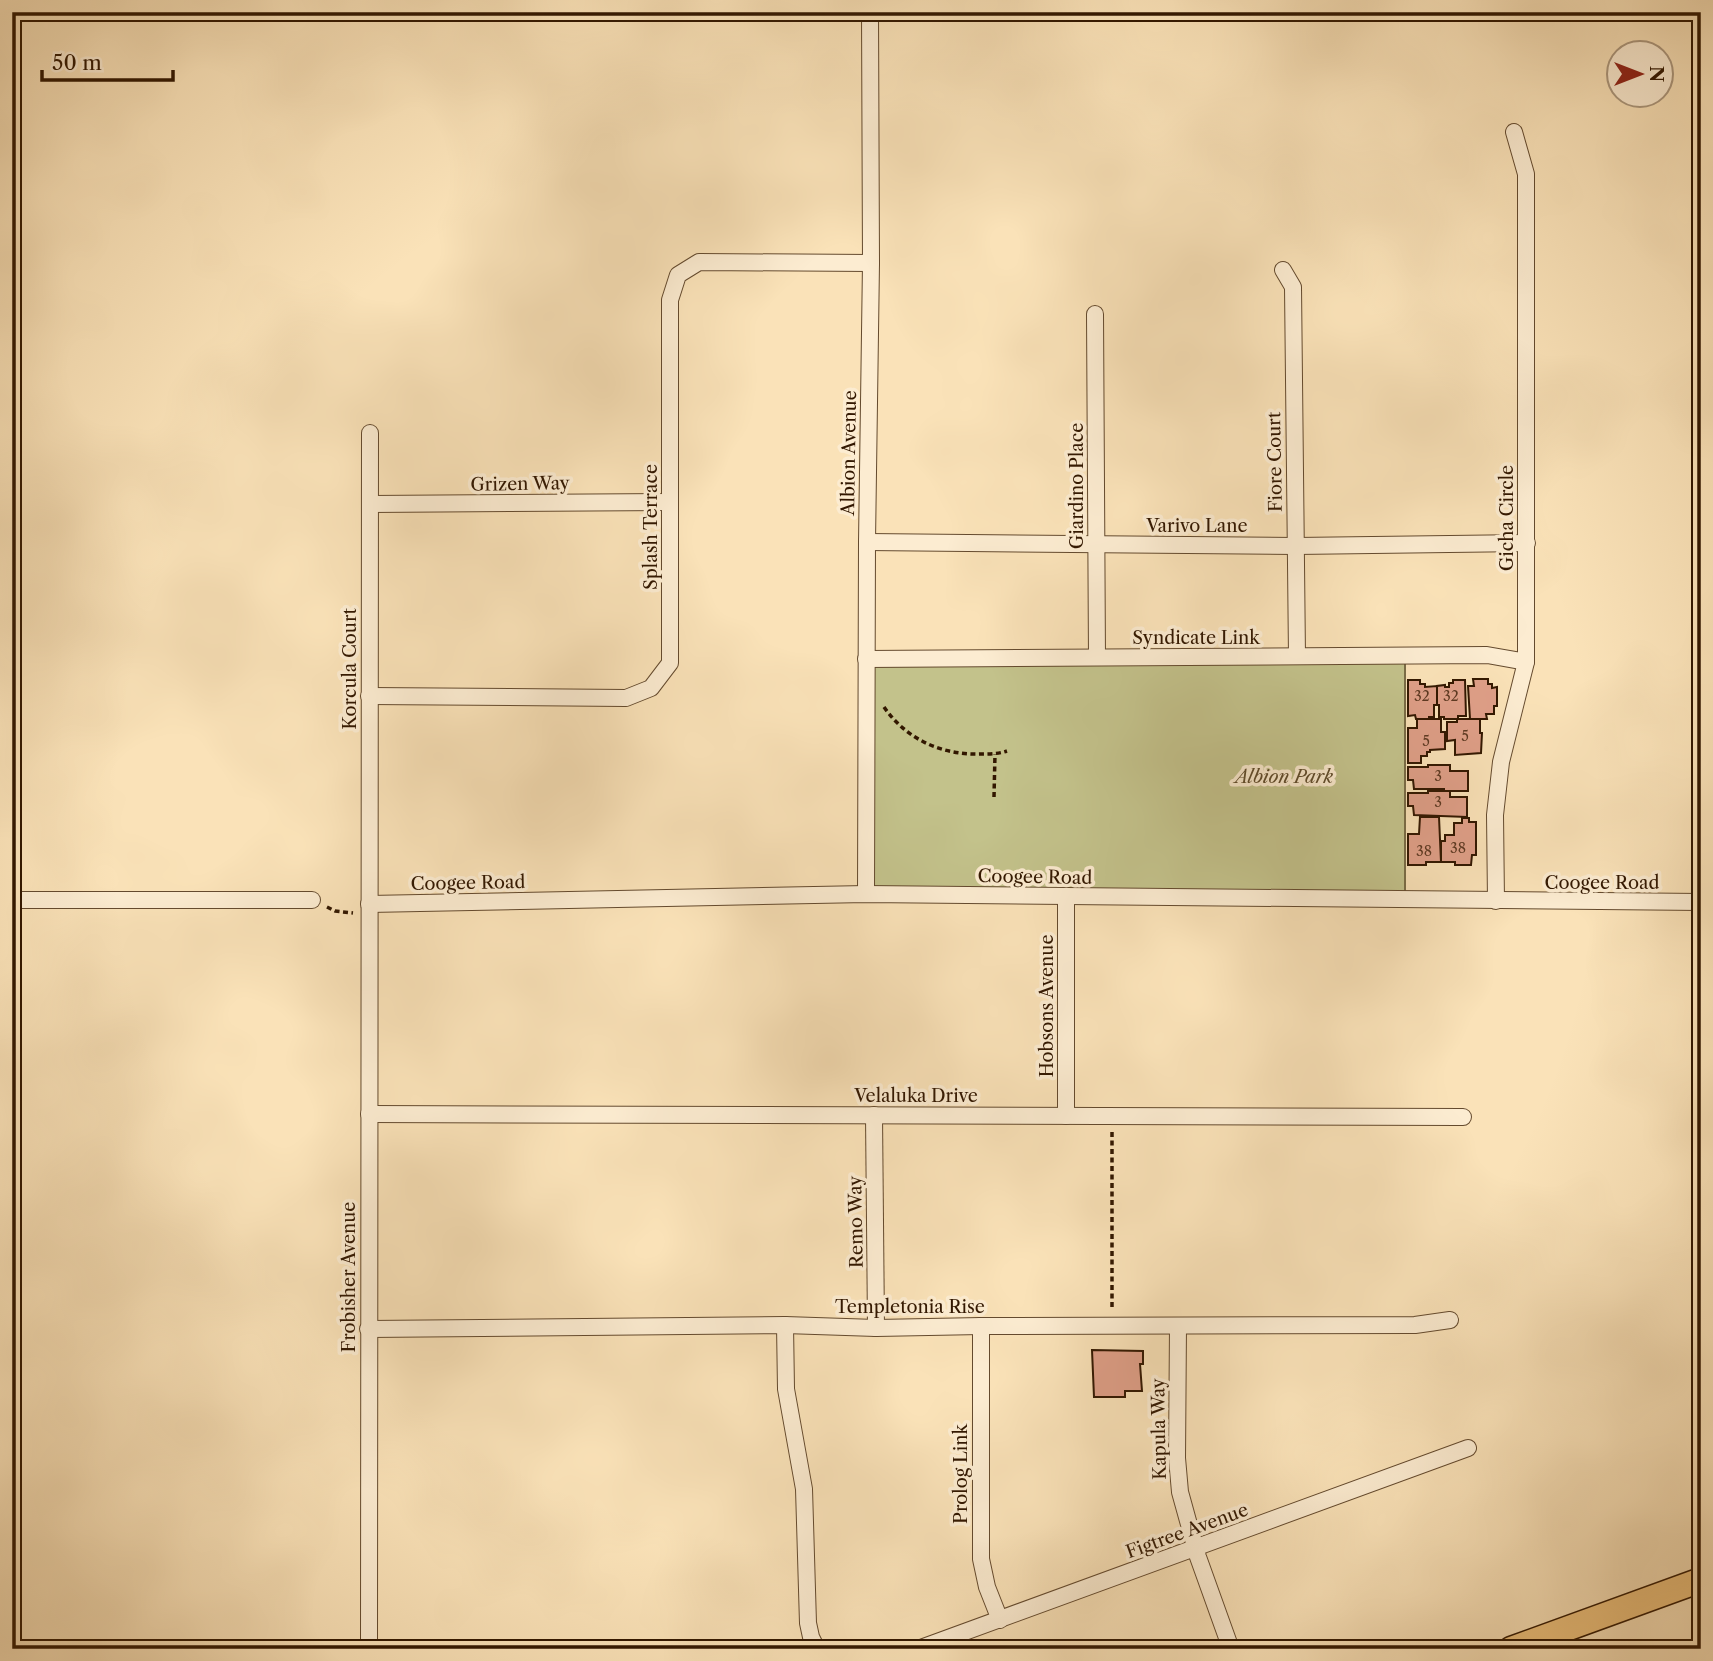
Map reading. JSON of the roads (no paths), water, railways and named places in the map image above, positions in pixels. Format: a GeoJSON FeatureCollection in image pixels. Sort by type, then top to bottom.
{"type":"FeatureCollection","features":[{"type":"Feature","properties":{"kind":"main road"},"geometry":{"type":"LineString","coordinates":[[1511,1649],[1701,1580]]}},
{"type":"Feature","properties":{"kind":"street","name":"Albion Avenue"},"geometry":{"type":"LineString","coordinates":[[866,894],[871,263],[870,12]]}},
{"type":"Feature","properties":{"kind":"street","name":"Gicha Circle"},"geometry":{"type":"LineString","coordinates":[[1496,901],[1495,816],[1501,762],[1526,662],[1527,174],[1514,132]]}},
{"type":"Feature","properties":{"kind":"street","name":"Splash Terrace"},"geometry":{"type":"LineString","coordinates":[[369,696],[626,698],[650,688],[670,663],[670,300],[678,275],[699,262],[871,263]]}},
{"type":"Feature","properties":{"kind":"street","name":"Fiore Court"},"geometry":{"type":"LineString","coordinates":[[1283,270],[1293,287],[1297,656]]}},
{"type":"Feature","properties":{"kind":"street","name":"Giardino Place"},"geometry":{"type":"LineString","coordinates":[[1095,314],[1097,657]]}},
{"type":"Feature","properties":{"kind":"street","name":"Korcula Court"},"geometry":{"type":"LineString","coordinates":[[369,909],[370,433]]}},
{"type":"Feature","properties":{"kind":"street","name":"Grizen Way"},"geometry":{"type":"LineString","coordinates":[[370,505],[670,502]]}},
{"type":"Feature","properties":{"kind":"street","name":"Varivo Lane"},"geometry":{"type":"LineString","coordinates":[[867,542],[1296,546],[1527,543]]}},
{"type":"Feature","properties":{"kind":"street","name":"Syndicate Link"},"geometry":{"type":"LineString","coordinates":[[866,659],[1487,655],[1526,662]]}},
{"type":"Feature","properties":{"kind":"street","name":"Coogee Road"},"geometry":{"type":"LineString","coordinates":[[369,909],[866,894],[1701,902]]}},
{"type":"Feature","properties":{"kind":"street","name":"Hobsons Avenue"},"geometry":{"type":"LineString","coordinates":[[1066,897],[1066,1116]]}},
{"type":"Feature","properties":{"kind":"street"},"geometry":{"type":"LineString","coordinates":[[12,900],[312,900]]}},
{"type":"Feature","properties":{"kind":"street","name":"Frobisher Avenue"},"geometry":{"type":"LineString","coordinates":[[369,909],[369,1649]]}},
{"type":"Feature","properties":{"kind":"street","name":"Velaluka Drive"},"geometry":{"type":"LineString","coordinates":[[369,1114],[1462,1117]]}},
{"type":"Feature","properties":{"kind":"street","name":"Remo Way"},"geometry":{"type":"LineString","coordinates":[[874,1115],[876,1328]]}},
{"type":"Feature","properties":{"kind":"street","name":"Templetonia Rise"},"geometry":{"type":"LineString","coordinates":[[368,1329],[785,1325],[876,1328],[1415,1325],[1450,1320]]}},
{"type":"Feature","properties":{"kind":"street"},"geometry":{"type":"LineString","coordinates":[[785,1325],[786,1389],[804,1489],[808,1623],[817,1649]]}},
{"type":"Feature","properties":{"kind":"street","name":"Prolog Link"},"geometry":{"type":"LineString","coordinates":[[981,1326],[981,1559],[987,1587],[1000,1620]]}},
{"type":"Feature","properties":{"kind":"street","name":"Kapula Way"},"geometry":{"type":"LineString","coordinates":[[1178,1326],[1178,1476],[1195,1548],[1231,1649]]}},
{"type":"Feature","properties":{"kind":"street","name":"Figtree Avenue"},"geometry":{"type":"LineString","coordinates":[[918,1649],[1468,1448]]}},
{"type":"Feature","properties":{"kind":"park label","name":"Albion Park"},"geometry":{"type":"Point","coordinates":[1284,777]}}]}
